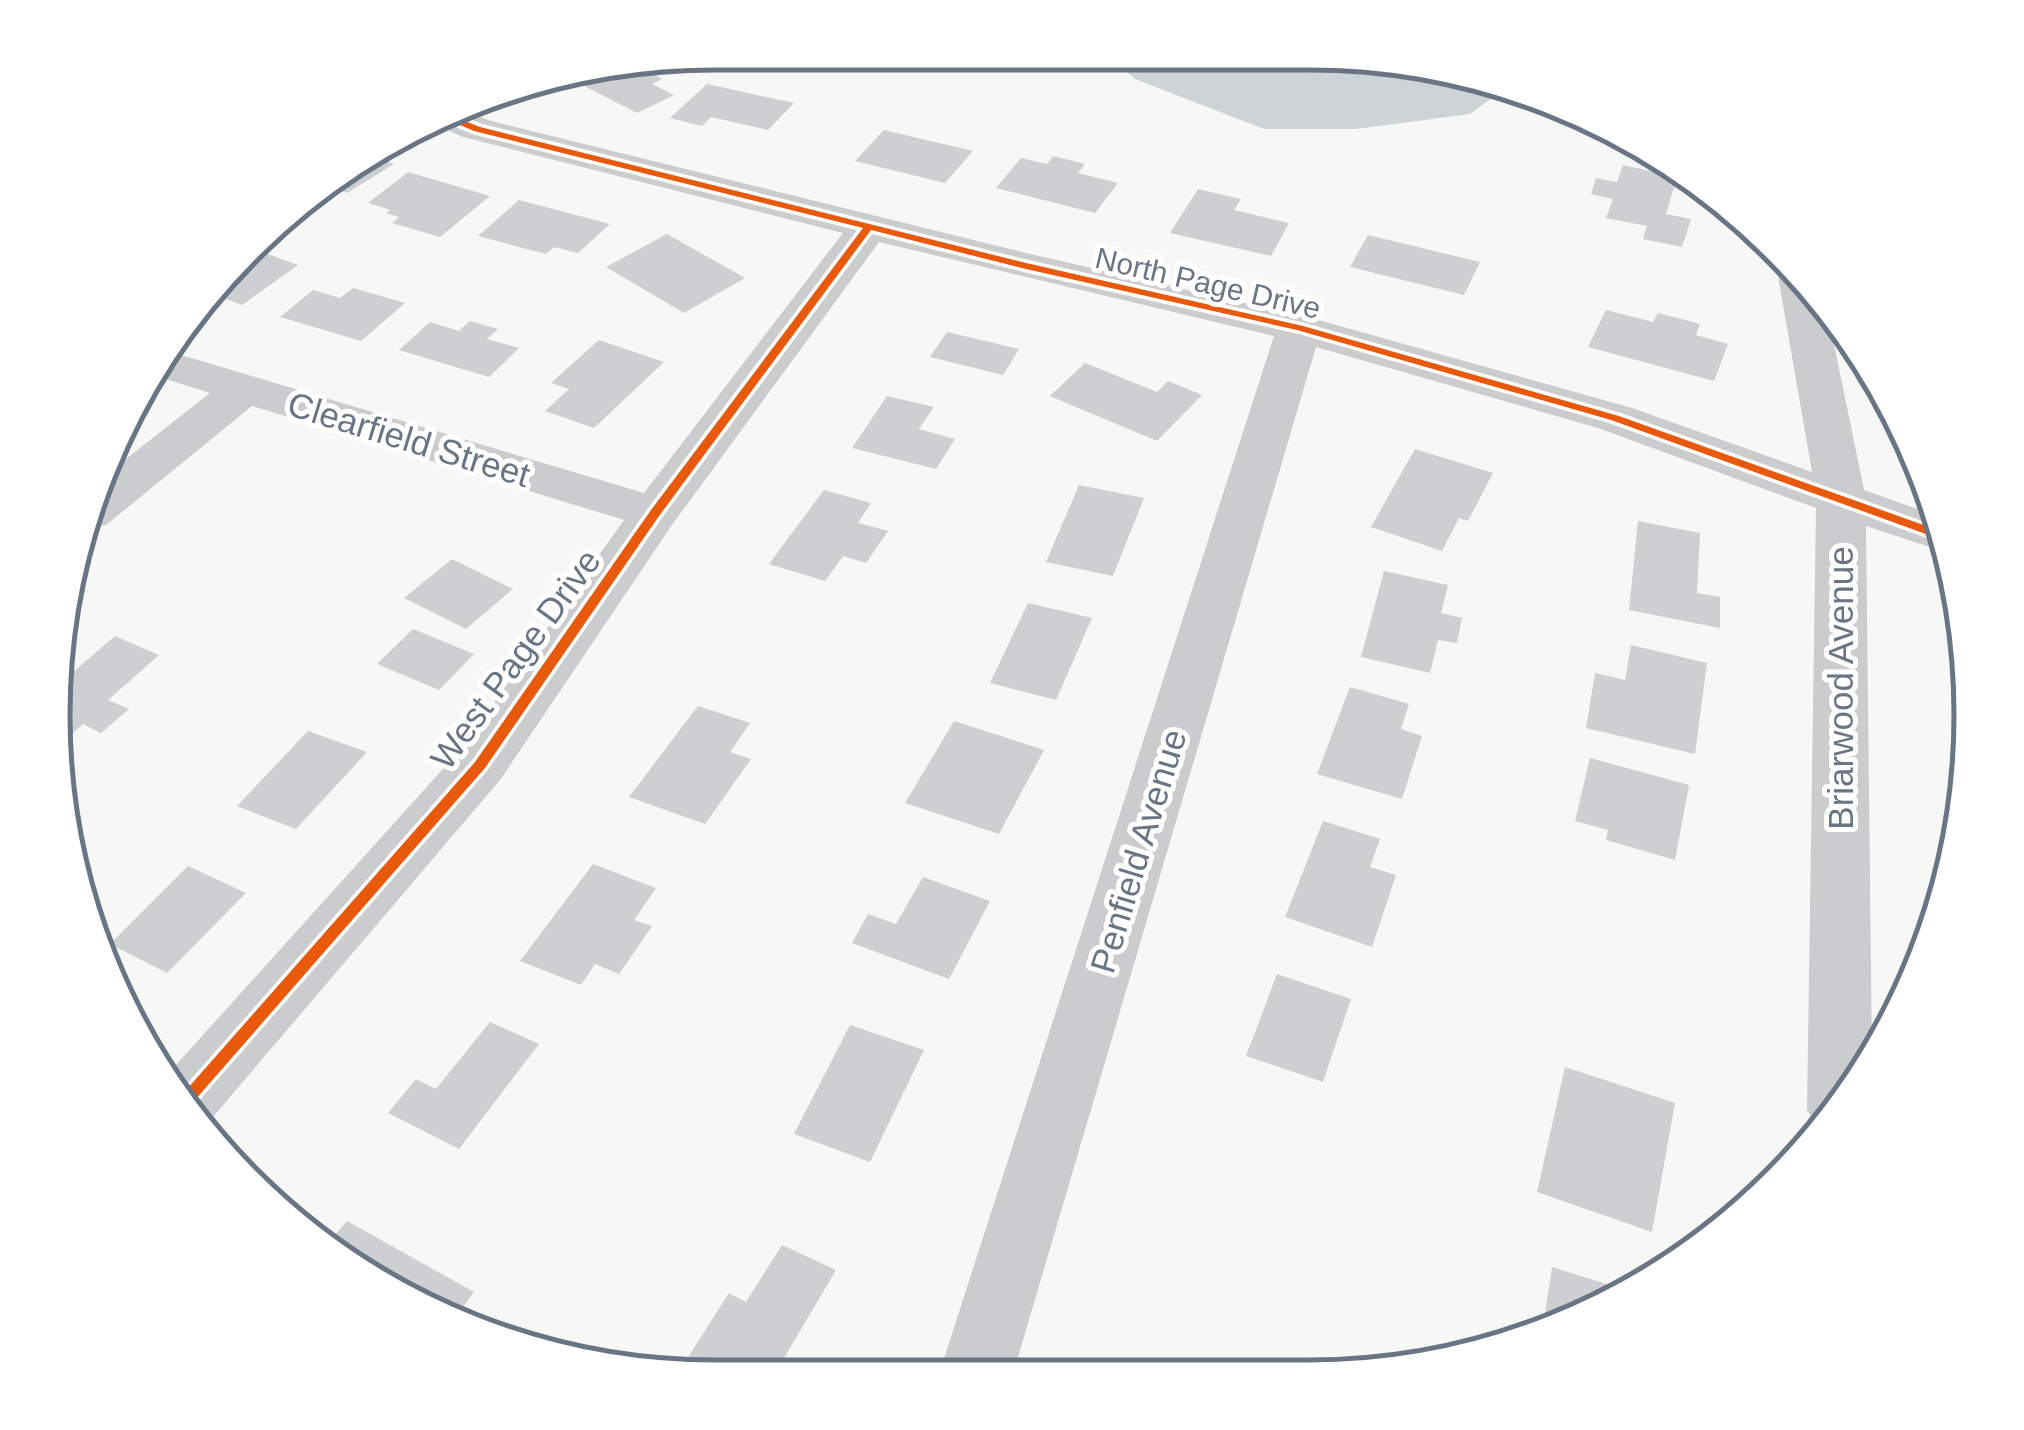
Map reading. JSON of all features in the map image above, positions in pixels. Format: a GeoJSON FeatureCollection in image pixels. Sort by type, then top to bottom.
{"type":"FeatureCollection","features":[{"type":"Feature","properties":{"kind":"street","name":"North Page Drive"},"geometry":{"type":"LineString","coordinates":[[460,123],[868,228],[1300,328],[1615,418],[1927,530]]}},
{"type":"Feature","properties":{"kind":"street","name":"West Page Drive"},"geometry":{"type":"LineString","coordinates":[[193,1093],[480,765],[655,513],[868,228]]}},
{"type":"Feature","properties":{"kind":"street","name":"Briarwood Avenue"},"geometry":{"type":"LineString","coordinates":[[1804,302],[1840,497],[1840,1080]]}},
{"type":"Feature","properties":{"kind":"street","name":"Penfield Avenue"},"geometry":{"type":"LineString","coordinates":[[980,1360],[1300,328]]}},
{"type":"Feature","properties":{"kind":"street","name":"Clearfield Street"},"geometry":{"type":"LineString","coordinates":[[172,367],[655,513]]}},
{"type":"Feature","properties":{"kind":"street"},"geometry":{"type":"LineString","coordinates":[[108,498],[244,389]]}},
{"type":"Feature","properties":{"kind":"shaded area"},"geometry":{"type":"Polygon","coordinates":[[[1124,70],[1351,71],[1435,82],[1493,97],[1470,114],[1356,129],[1264,129],[1135,79],[1124,70]]]}},
{"type":"Feature","properties":{"kind":"building"},"geometry":{"type":"Polygon","coordinates":[[[652,73],[662,79],[652,84],[674,95],[637,113],[581,84],[652,73]]]}},
{"type":"Feature","properties":{"kind":"building"},"geometry":{"type":"Polygon","coordinates":[[[707,84],[794,103],[768,130],[711,117],[702,126],[670,118],[707,84]]]}},
{"type":"Feature","properties":{"kind":"building"},"geometry":{"type":"Polygon","coordinates":[[[884,130],[973,151],[945,183],[855,161],[884,130]]]}},
{"type":"Feature","properties":{"kind":"building"},"geometry":{"type":"Polygon","coordinates":[[[1053,156],[1085,164],[1078,173],[1118,183],[1095,213],[996,188],[1021,158],[1047,164],[1053,156]]]}},
{"type":"Feature","properties":{"kind":"building"},"geometry":{"type":"Polygon","coordinates":[[[385,160],[394,164],[347,193],[340,191],[385,160]]]}},
{"type":"Feature","properties":{"kind":"building"},"geometry":{"type":"Polygon","coordinates":[[[1623,165],[1657,173],[1675,184],[1666,214],[1691,219],[1682,247],[1643,239],[1647,226],[1606,218],[1613,199],[1591,194],[1596,178],[1617,182],[1623,165]]]}},
{"type":"Feature","properties":{"kind":"building"},"geometry":{"type":"Polygon","coordinates":[[[408,172],[490,196],[440,237],[392,223],[399,217],[386,213],[391,210],[368,203],[408,172]]]}},
{"type":"Feature","properties":{"kind":"building"},"geometry":{"type":"Polygon","coordinates":[[[1198,189],[1241,199],[1234,210],[1289,223],[1271,256],[1170,233],[1198,189]]]}},
{"type":"Feature","properties":{"kind":"building"},"geometry":{"type":"Polygon","coordinates":[[[519,200],[610,224],[578,253],[554,247],[546,254],[478,236],[519,200]]]}},
{"type":"Feature","properties":{"kind":"building"},"geometry":{"type":"Polygon","coordinates":[[[667,234],[745,278],[684,313],[606,267],[667,234]]]}},
{"type":"Feature","properties":{"kind":"building"},"geometry":{"type":"Polygon","coordinates":[[[1368,235],[1480,262],[1464,295],[1350,267],[1368,235]]]}},
{"type":"Feature","properties":{"kind":"building"},"geometry":{"type":"Polygon","coordinates":[[[265,253],[298,265],[242,305],[223,298],[265,253]]]}},
{"type":"Feature","properties":{"kind":"building"},"geometry":{"type":"Polygon","coordinates":[[[353,288],[405,303],[361,341],[280,317],[313,290],[340,298],[353,288]]]}},
{"type":"Feature","properties":{"kind":"building"},"geometry":{"type":"Polygon","coordinates":[[[1606,310],[1653,322],[1658,313],[1700,324],[1696,335],[1728,344],[1714,381],[1588,347],[1606,310]]]}},
{"type":"Feature","properties":{"kind":"building"},"geometry":{"type":"Polygon","coordinates":[[[470,321],[498,329],[487,339],[519,348],[489,377],[399,350],[430,322],[459,331],[470,321]]]}},
{"type":"Feature","properties":{"kind":"building"},"geometry":{"type":"Polygon","coordinates":[[[947,332],[1019,349],[1003,375],[930,357],[947,332]]]}},
{"type":"Feature","properties":{"kind":"building"},"geometry":{"type":"Polygon","coordinates":[[[599,340],[664,362],[594,428],[545,411],[569,389],[551,383],[599,340]]]}},
{"type":"Feature","properties":{"kind":"building"},"geometry":{"type":"Polygon","coordinates":[[[1085,363],[1157,392],[1168,381],[1202,395],[1157,441],[1050,396],[1085,363]]]}},
{"type":"Feature","properties":{"kind":"building"},"geometry":{"type":"Polygon","coordinates":[[[887,396],[934,407],[919,429],[955,439],[936,469],[852,448],[887,396]]]}},
{"type":"Feature","properties":{"kind":"building"},"geometry":{"type":"Polygon","coordinates":[[[1415,449],[1493,473],[1468,521],[1459,518],[1442,551],[1371,527],[1415,449]]]}},
{"type":"Feature","properties":{"kind":"building"},"geometry":{"type":"Polygon","coordinates":[[[1079,485],[1144,498],[1113,576],[1046,562],[1079,485]]]}},
{"type":"Feature","properties":{"kind":"building"},"geometry":{"type":"Polygon","coordinates":[[[824,490],[871,503],[858,523],[888,531],[866,563],[843,556],[825,581],[769,564],[824,490]]]}},
{"type":"Feature","properties":{"kind":"building"},"geometry":{"type":"Polygon","coordinates":[[[1638,521],[1700,533],[1697,593],[1720,597],[1720,628],[1629,610],[1638,521]]]}},
{"type":"Feature","properties":{"kind":"building"},"geometry":{"type":"Polygon","coordinates":[[[452,559],[513,589],[466,629],[404,598],[452,559]]]}},
{"type":"Feature","properties":{"kind":"building"},"geometry":{"type":"Polygon","coordinates":[[[1384,571],[1448,585],[1441,613],[1462,618],[1457,643],[1438,640],[1430,673],[1361,657],[1384,571]]]}},
{"type":"Feature","properties":{"kind":"building"},"geometry":{"type":"Polygon","coordinates":[[[1028,603],[1092,618],[1056,700],[990,683],[1028,603]]]}},
{"type":"Feature","properties":{"kind":"building"},"geometry":{"type":"Polygon","coordinates":[[[413,629],[474,654],[439,690],[377,664],[413,629]]]}},
{"type":"Feature","properties":{"kind":"building"},"geometry":{"type":"Polygon","coordinates":[[[115,636],[159,655],[108,700],[129,709],[101,733],[83,724],[70,735],[71,674],[115,636]]]}},
{"type":"Feature","properties":{"kind":"building"},"geometry":{"type":"Polygon","coordinates":[[[1631,645],[1707,663],[1695,754],[1586,728],[1595,673],[1625,680],[1631,645]]]}},
{"type":"Feature","properties":{"kind":"building"},"geometry":{"type":"Polygon","coordinates":[[[1350,687],[1409,704],[1401,729],[1422,736],[1402,799],[1317,774],[1350,687]]]}},
{"type":"Feature","properties":{"kind":"building"},"geometry":{"type":"Polygon","coordinates":[[[698,706],[750,723],[730,752],[751,759],[705,824],[629,797],[698,706]]]}},
{"type":"Feature","properties":{"kind":"building"},"geometry":{"type":"Polygon","coordinates":[[[954,721],[1044,750],[999,834],[905,803],[954,721]]]}},
{"type":"Feature","properties":{"kind":"building"},"geometry":{"type":"Polygon","coordinates":[[[308,731],[367,752],[296,829],[237,806],[308,731]]]}},
{"type":"Feature","properties":{"kind":"building"},"geometry":{"type":"Polygon","coordinates":[[[1590,758],[1689,785],[1675,860],[1606,840],[1608,830],[1575,821],[1590,758]]]}},
{"type":"Feature","properties":{"kind":"building"},"geometry":{"type":"Polygon","coordinates":[[[1323,821],[1380,839],[1370,867],[1396,875],[1372,947],[1285,917],[1323,821]]]}},
{"type":"Feature","properties":{"kind":"building"},"geometry":{"type":"Polygon","coordinates":[[[593,864],[656,888],[634,920],[652,926],[619,974],[595,964],[581,985],[520,961],[593,864]]]}},
{"type":"Feature","properties":{"kind":"building"},"geometry":{"type":"Polygon","coordinates":[[[188,866],[246,893],[167,973],[112,942],[188,866]]]}},
{"type":"Feature","properties":{"kind":"building"},"geometry":{"type":"Polygon","coordinates":[[[923,877],[990,901],[949,979],[852,943],[868,914],[896,924],[923,877]]]}},
{"type":"Feature","properties":{"kind":"building"},"geometry":{"type":"Polygon","coordinates":[[[1277,974],[1351,999],[1323,1082],[1246,1056],[1277,974]]]}},
{"type":"Feature","properties":{"kind":"building"},"geometry":{"type":"Polygon","coordinates":[[[490,1022],[539,1044],[459,1149],[388,1113],[416,1079],[436,1089],[490,1022]]]}},
{"type":"Feature","properties":{"kind":"building"},"geometry":{"type":"Polygon","coordinates":[[[850,1025],[924,1050],[870,1162],[794,1134],[850,1025]]]}},
{"type":"Feature","properties":{"kind":"building"},"geometry":{"type":"Polygon","coordinates":[[[1565,1067],[1675,1103],[1652,1232],[1537,1192],[1565,1067]]]}},
{"type":"Feature","properties":{"kind":"building"},"geometry":{"type":"Polygon","coordinates":[[[347,1221],[474,1292],[462,1308],[392,1274],[335,1236],[347,1221]]]}},
{"type":"Feature","properties":{"kind":"building"},"geometry":{"type":"Polygon","coordinates":[[[782,1245],[836,1270],[783,1360],[687,1359],[729,1293],[746,1302],[782,1245]]]}},
{"type":"Feature","properties":{"kind":"building"},"geometry":{"type":"Polygon","coordinates":[[[1552,1267],[1610,1285],[1556,1311],[1545,1315],[1552,1267]]]}},
{"type":"Feature","properties":{"kind":"cycle path"},"geometry":{"type":"LineString","coordinates":[[461,123],[1026,266],[1299,328],[1615,418],[1927,530]]}},
{"type":"Feature","properties":{"kind":"cycle path"},"geometry":{"type":"LineString","coordinates":[[193,1093],[480,765],[655,513],[868,228]]}}]}
